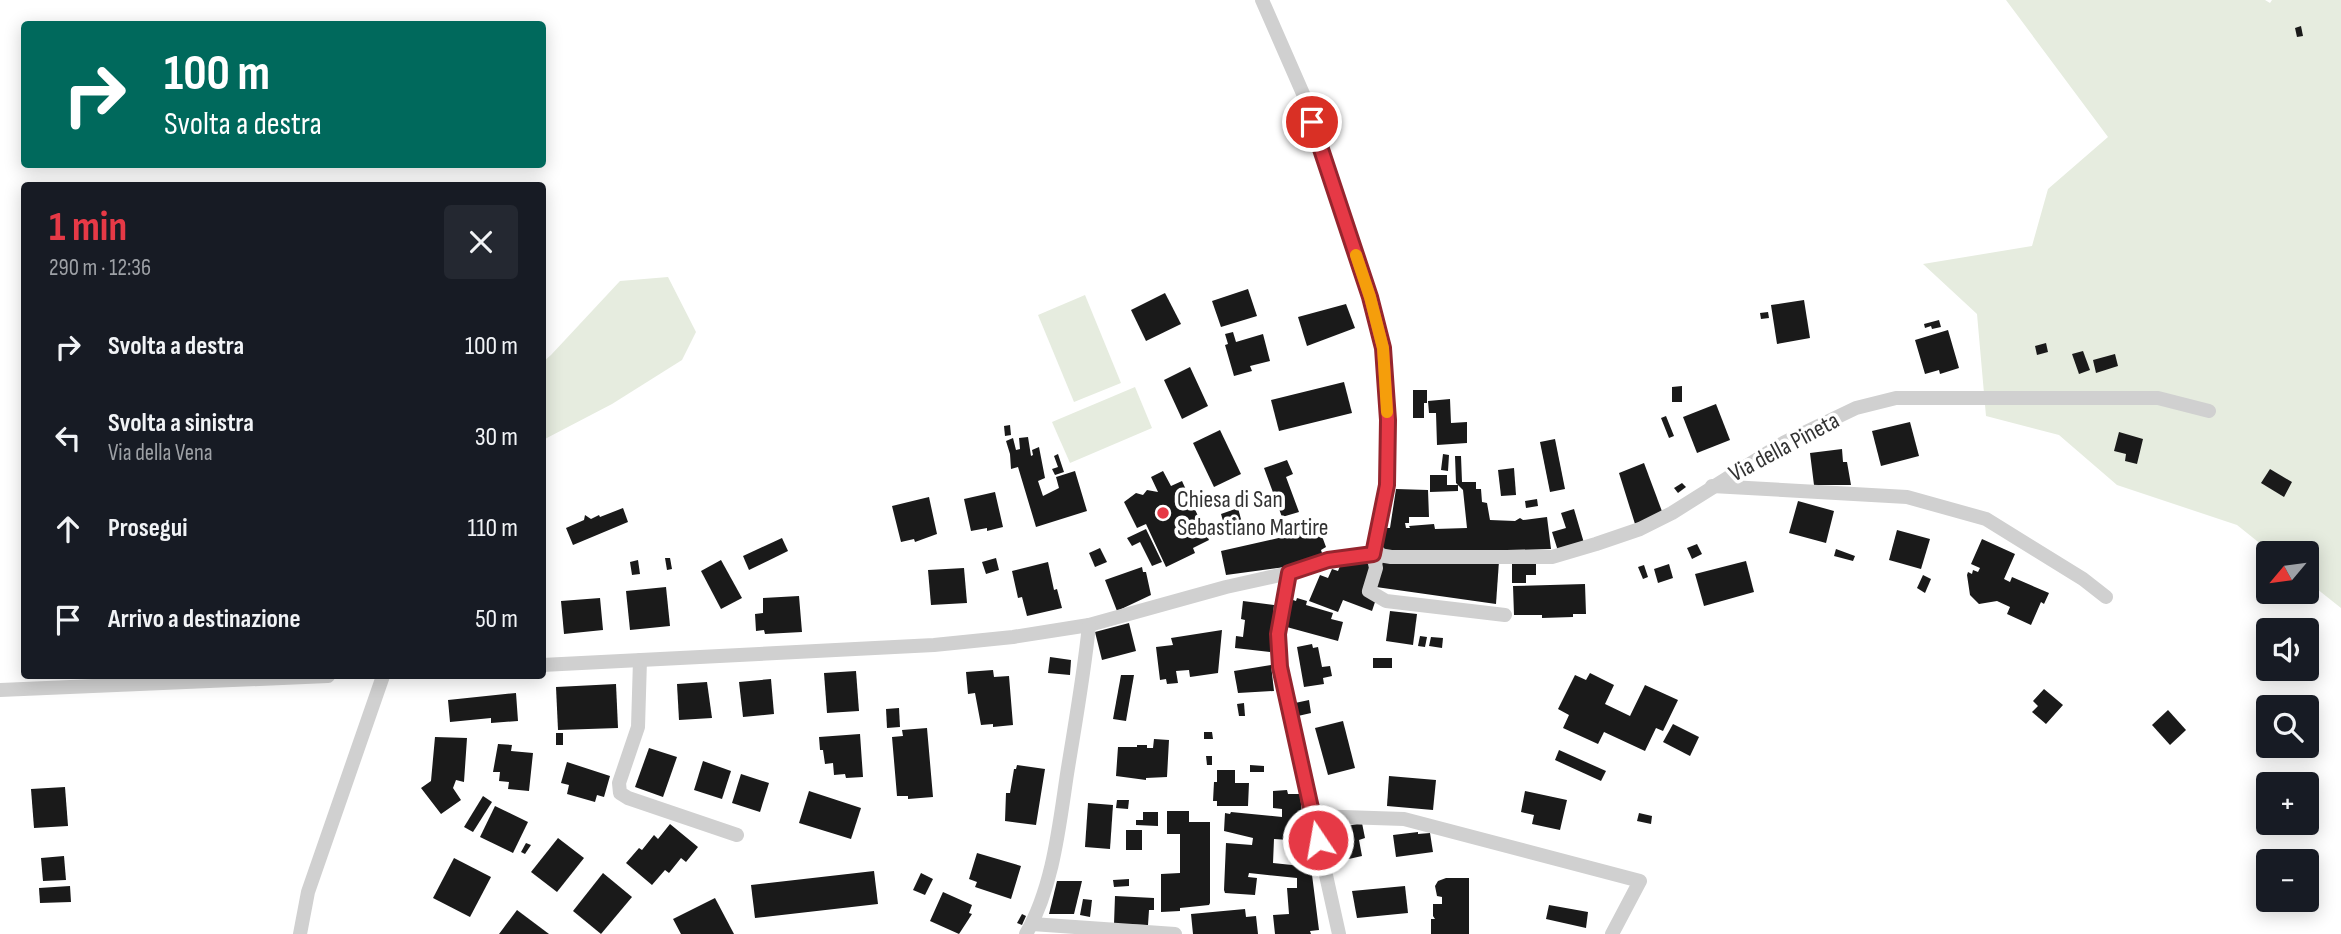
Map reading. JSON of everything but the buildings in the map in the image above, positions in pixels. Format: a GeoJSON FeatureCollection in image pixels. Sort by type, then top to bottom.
{"type":"FeatureCollection","features":[{"type":"Feature","properties":{"kind":"street"},"geometry":{"type":"LineString","coordinates":[[1262,0],[1304,96],[1370,297],[1383,348],[1388,420],[1387,485],[1373,554],[1376,568],[1369,591],[1386,601],[1505,615]]}},
{"type":"Feature","properties":{"kind":"street","name":"Via della Pineta"},"geometry":{"type":"LineString","coordinates":[[546,665],[934,645],[1013,637],[1089,625],[1226,587],[1289,573],[1328,560],[1373,554],[1391,557],[1552,556],[1640,529],[1785,443],[1856,408],[1896,398],[2158,398],[2209,411]]}},
{"type":"Feature","properties":{"kind":"street"},"geometry":{"type":"LineString","coordinates":[[1712,486],[1907,497],[1986,519],[2083,579],[2106,597]]}},
{"type":"Feature","properties":{"kind":"street"},"geometry":{"type":"LineString","coordinates":[[1289,573],[1278,634],[1280,667],[1339,934]]}},
{"type":"Feature","properties":{"kind":"street"},"geometry":{"type":"LineString","coordinates":[[1089,625],[1059,829],[1048,879],[1029,929],[1175,934]]}},
{"type":"Feature","properties":{"kind":"street"},"geometry":{"type":"LineString","coordinates":[[640,660],[638,727],[619,783],[620,793],[737,835]]}},
{"type":"Feature","properties":{"kind":"street"},"geometry":{"type":"LineString","coordinates":[[0,690],[258,679]]}},
{"type":"Feature","properties":{"kind":"street"},"geometry":{"type":"LineString","coordinates":[[300,934],[308,892],[382,679]]}},
{"type":"Feature","properties":{"kind":"street"},"geometry":{"type":"LineString","coordinates":[[1313,816],[1404,819],[1640,881],[1612,934]]}},
{"type":"Feature","properties":{"kind":"shaded area"},"geometry":{"type":"Polygon","coordinates":[[[2006,0],[2265,0],[2270,3],[2272,0],[2341,0],[2341,608],[2319,591],[2319,541],[2257,541],[2237,525],[2117,485],[2059,435],[1986,416],[1977,314],[1923,264],[2032,246],[2048,189],[2108,137],[2006,0]]]}},
{"type":"Feature","properties":{"kind":"shaded area"},"geometry":{"type":"Polygon","coordinates":[[[668,277],[696,332],[682,360],[612,404],[546,438],[546,359],[620,281],[668,277]]]}},
{"type":"Feature","properties":{"kind":"shaded area"},"geometry":{"type":"Polygon","coordinates":[[[1085,295],[1121,383],[1074,402],[1038,315],[1085,295]]]}},
{"type":"Feature","properties":{"kind":"shaded area"},"geometry":{"type":"Polygon","coordinates":[[[1135,387],[1152,428],[1070,463],[1052,422],[1135,387]]]}},
{"type":"Feature","properties":{"kind":"slow traffic"},"geometry":{"type":"LineString","coordinates":[[1356,255],[1383,348],[1387,412]]}},
{"type":"Feature","properties":{"kind":"place","name":"Chiesa di San Sebastiano Martire"},"geometry":{"type":"Point","coordinates":[1163,513]}},
{"type":"Feature","properties":{"kind":"route"},"geometry":{"type":"LineString","coordinates":[[1312,122],[1370,297],[1383,348],[1388,420],[1387,485],[1373,554],[1328,560],[1289,573],[1278,634],[1280,667],[1318,840]]}}]}
